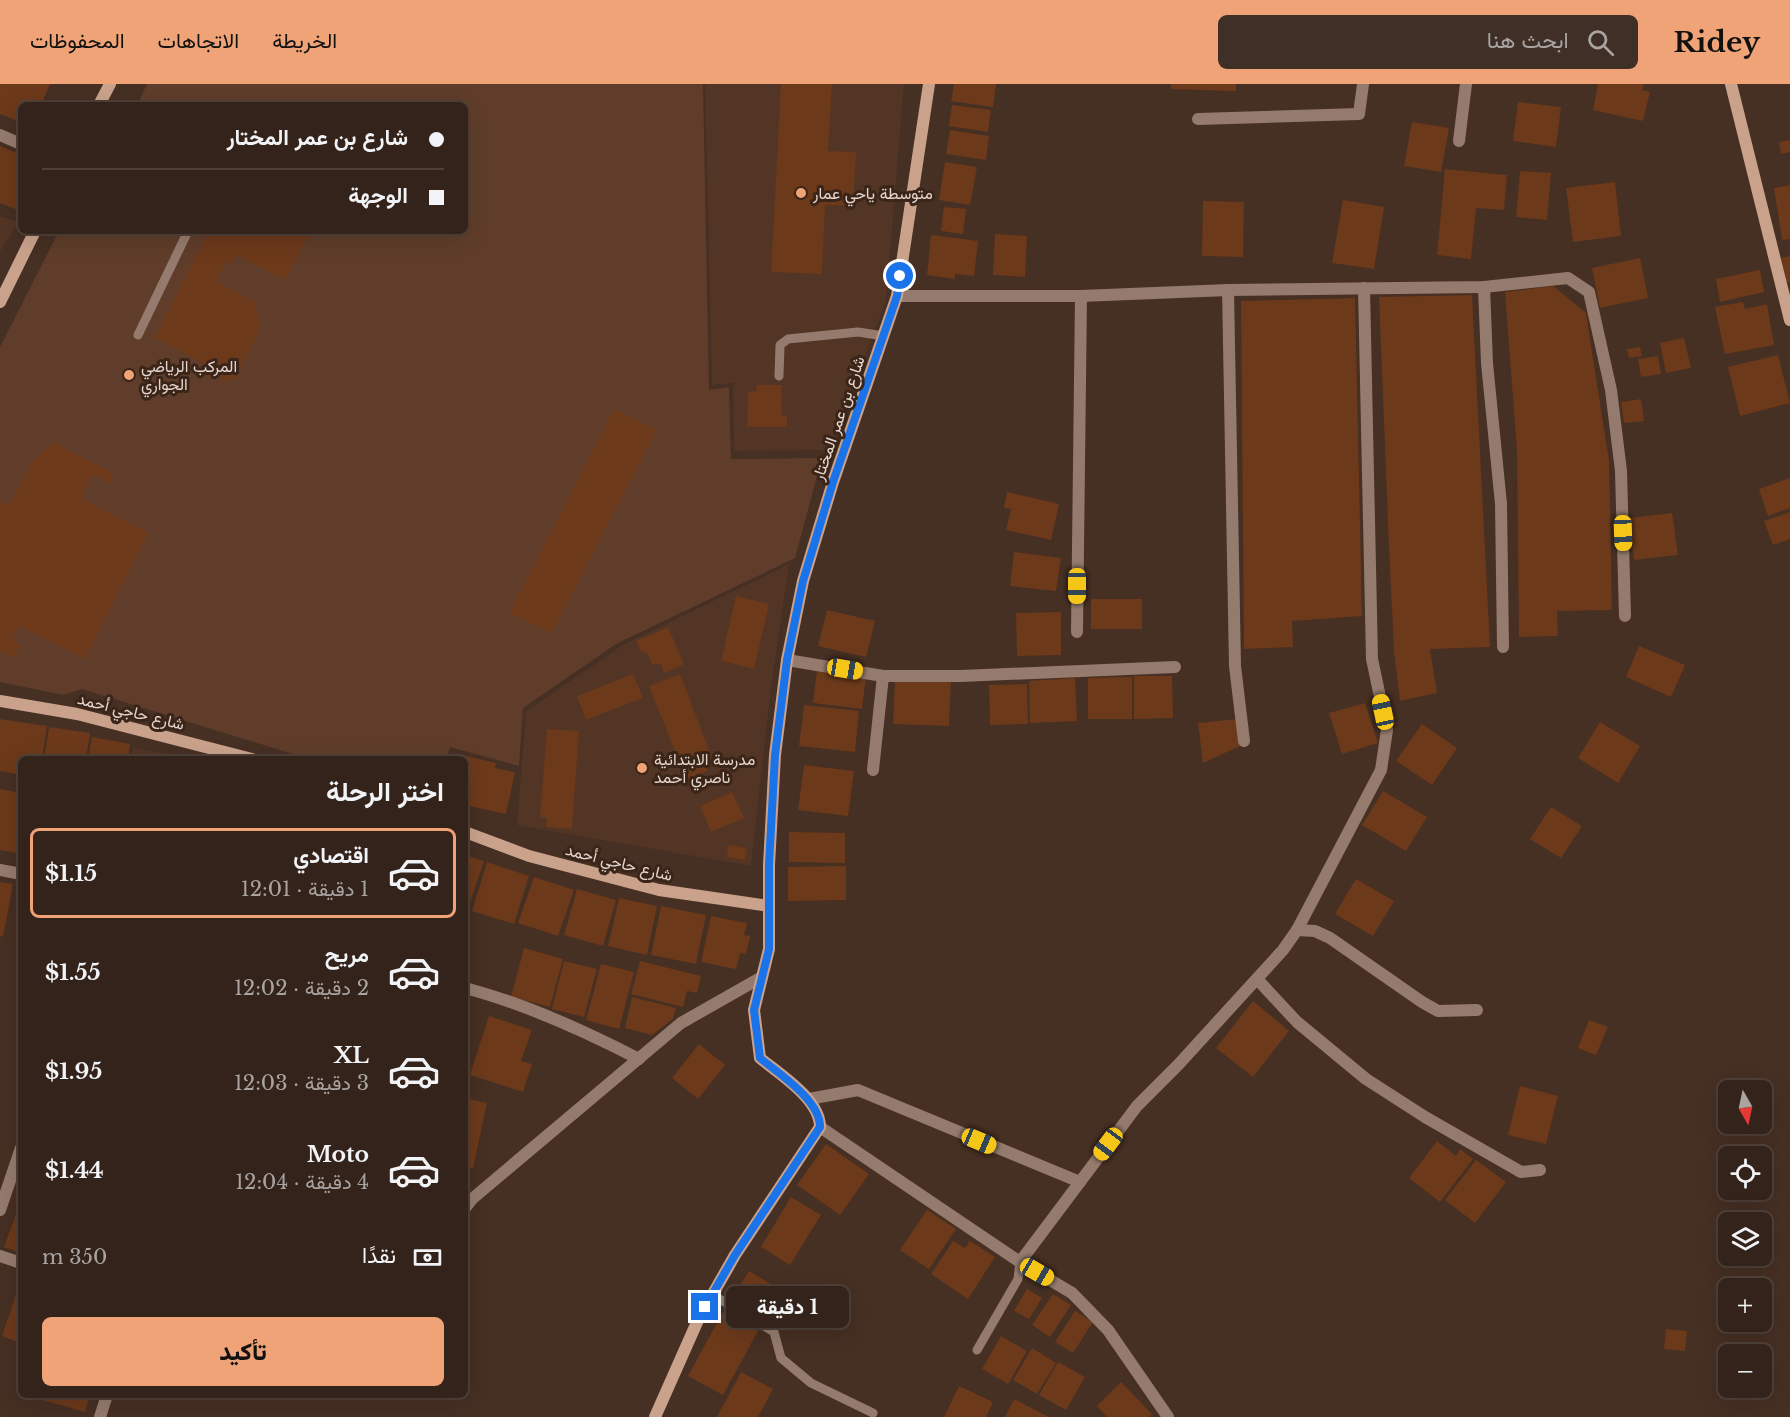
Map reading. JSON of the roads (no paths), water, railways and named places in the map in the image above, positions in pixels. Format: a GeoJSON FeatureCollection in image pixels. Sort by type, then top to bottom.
{"type":"FeatureCollection","features":[{"type":"Feature","properties":{"kind":"street"},"geometry":{"type":"LineString","coordinates":[[101,102],[110,84]]}},
{"type":"Feature","properties":{"kind":"street","name":"شارع بن عمر المختار"},"geometry":{"type":"LineString","coordinates":[[809,1099],[760,1058],[754,1010],[769,949],[769,865],[775,755],[787,660],[803,581],[833,482],[897,296],[929,84]]}},
{"type":"Feature","properties":{"kind":"street"},"geometry":{"type":"LineString","coordinates":[[1197,119],[1359,114],[1363,84]]}},
{"type":"Feature","properties":{"kind":"street"},"geometry":{"type":"LineString","coordinates":[[1459,141],[1466,84]]}},
{"type":"Feature","properties":{"kind":"street"},"geometry":{"type":"LineString","coordinates":[[1731,84],[1790,320]]}},
{"type":"Feature","properties":{"kind":"street"},"geometry":{"type":"LineString","coordinates":[[0,135],[18,143]]}},
{"type":"Feature","properties":{"kind":"street"},"geometry":{"type":"LineString","coordinates":[[0,302],[34,234]]}},
{"type":"Feature","properties":{"kind":"street"},"geometry":{"type":"LineString","coordinates":[[897,296],[1081,296],[1227,290],[1484,287],[1568,278],[1589,292],[1611,390],[1621,471],[1625,616]]}},
{"type":"Feature","properties":{"kind":"street"},"geometry":{"type":"LineString","coordinates":[[1484,287],[1487,363],[1501,504],[1503,647]]}},
{"type":"Feature","properties":{"kind":"street"},"geometry":{"type":"LineString","coordinates":[[1020,1262],[1137,1106],[1257,979],[1297,930],[1381,770],[1387,730],[1372,659],[1364,288]]}},
{"type":"Feature","properties":{"kind":"street"},"geometry":{"type":"LineString","coordinates":[[1227,290],[1235,666],[1244,741]]}},
{"type":"Feature","properties":{"kind":"street"},"geometry":{"type":"LineString","coordinates":[[1077,632],[1081,296]]}},
{"type":"Feature","properties":{"kind":"street"},"geometry":{"type":"LineString","coordinates":[[787,660],[884,676],[962,676],[1175,668]]}},
{"type":"Feature","properties":{"kind":"street"},"geometry":{"type":"LineString","coordinates":[[873,770],[884,676]]}},
{"type":"Feature","properties":{"kind":"street","name":"شارع حاجي أحمد"},"geometry":{"type":"LineString","coordinates":[[0,701],[77,714],[240,756]]}},
{"type":"Feature","properties":{"kind":"street","name":"شارع حاجي أحمد"},"geometry":{"type":"LineString","coordinates":[[468,833],[529,856],[659,890],[769,906]]}},
{"type":"Feature","properties":{"kind":"street"},"geometry":{"type":"LineString","coordinates":[[0,870],[18,873]]}},
{"type":"Feature","properties":{"kind":"street"},"geometry":{"type":"LineString","coordinates":[[1297,930],[1315,931],[1330,938],[1438,1011],[1477,1010]]}},
{"type":"Feature","properties":{"kind":"street"},"geometry":{"type":"LineString","coordinates":[[468,1204],[681,1023],[762,976]]}},
{"type":"Feature","properties":{"kind":"street"},"geometry":{"type":"LineString","coordinates":[[1257,979],[1297,1022],[1366,1079],[1425,1117],[1521,1172],[1540,1170]]}},
{"type":"Feature","properties":{"kind":"street"},"geometry":{"type":"LineString","coordinates":[[468,989],[534,1010],[639,1059]]}},
{"type":"Feature","properties":{"kind":"street"},"geometry":{"type":"LineString","coordinates":[[655,1417],[698,1320],[735,1255],[820,1127],[820,1120],[809,1099],[858,1090],[1080,1182]]}},
{"type":"Feature","properties":{"kind":"street"},"geometry":{"type":"LineString","coordinates":[[820,1127],[1020,1262],[1072,1293],[1100,1322],[1168,1417]]}},
{"type":"Feature","properties":{"kind":"street"},"geometry":{"type":"LineString","coordinates":[[0,1210],[18,1157]]}},
{"type":"Feature","properties":{"kind":"street"},"geometry":{"type":"LineString","coordinates":[[0,1256],[18,1262]]}},
{"type":"Feature","properties":{"kind":"street"},"geometry":{"type":"LineString","coordinates":[[100,1417],[106,1398]]}},
{"type":"Feature","properties":{"kind":"lane"},"geometry":{"type":"LineString","coordinates":[[138,335],[187,234]]}},
{"type":"Feature","properties":{"kind":"lane"},"geometry":{"type":"LineString","coordinates":[[778,376],[780,345],[788,339],[858,332],[884,336]]}},
{"type":"Feature","properties":{"kind":"lane"},"geometry":{"type":"LineString","coordinates":[[977,1350],[1018,1279],[1020,1262]]}},
{"type":"Feature","properties":{"kind":"lane"},"geometry":{"type":"LineString","coordinates":[[713,1295],[774,1332],[781,1358],[811,1383],[873,1413]]}},
{"type":"Feature","properties":{"kind":"place","name":"متوسطة ياحي عمار"},"geometry":{"type":"Point","coordinates":[801,193]}},
{"type":"Feature","properties":{"kind":"place","name":"المركب الرياضي الجواري"},"geometry":{"type":"Point","coordinates":[129,375]}},
{"type":"Feature","properties":{"kind":"place","name":"مدرسة الابتدائية ناصري أحمد"},"geometry":{"type":"Point","coordinates":[642,768]}}]}
